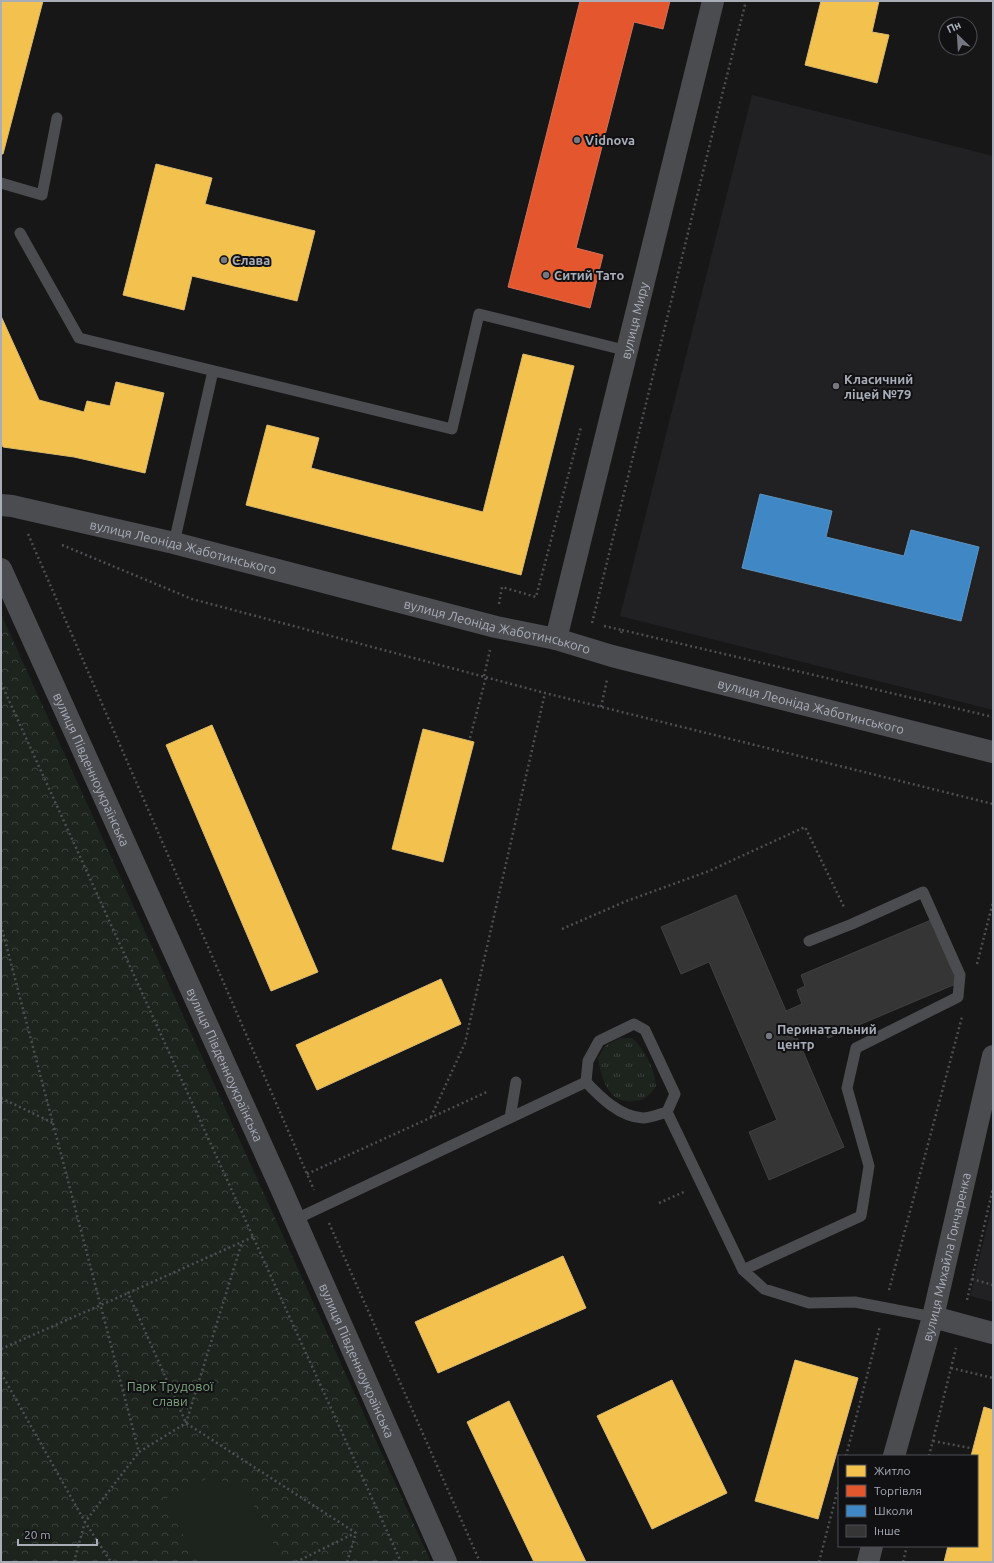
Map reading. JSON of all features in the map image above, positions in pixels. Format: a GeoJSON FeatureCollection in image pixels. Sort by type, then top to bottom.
{"type":"FeatureCollection","features":[{"type":"Feature","properties":{"kind":"street","name":"вулиця Миру"},"geometry":{"type":"LineString","coordinates":[[556,639],[713,1]]}},
{"type":"Feature","properties":{"kind":"street","name":"вулиця Леоніда Жаботинського"},"geometry":{"type":"LineString","coordinates":[[1,505],[12,506],[174,543],[496,627],[556,639],[612,656],[993,752]]}},
{"type":"Feature","properties":{"kind":"street","name":"вулиця Південноукраїнська"},"geometry":{"type":"LineString","coordinates":[[1,569],[446,1562]]}},
{"type":"Feature","properties":{"kind":"street","name":"вулиця Михайла Гончаренка"},"geometry":{"type":"LineString","coordinates":[[894,1455],[933,1317],[993,1056]]}},
{"type":"Feature","properties":{"kind":"street"},"geometry":{"type":"LineString","coordinates":[[933,1317],[993,1333]]}},
{"type":"Feature","properties":{"kind":"street"},"geometry":{"type":"LineString","coordinates":[[868,1562],[872,1547]]}},
{"type":"Feature","properties":{"kind":"lane"},"geometry":{"type":"LineString","coordinates":[[1,183],[42,195],[57,118]]}},
{"type":"Feature","properties":{"kind":"lane"},"geometry":{"type":"LineString","coordinates":[[20,233],[79,338],[452,429],[479,314],[628,351]]}},
{"type":"Feature","properties":{"kind":"lane"},"geometry":{"type":"LineString","coordinates":[[174,543],[214,371]]}},
{"type":"Feature","properties":{"kind":"lane"},"geometry":{"type":"LineString","coordinates":[[743,1270],[861,1216],[870,1166],[847,1088],[856,1048],[958,997],[960,975],[924,892],[852,924],[809,941]]}},
{"type":"Feature","properties":{"kind":"lane"},"geometry":{"type":"LineString","coordinates":[[667,1112],[643,1118],[624,1113],[603,1100],[586,1082],[588,1061],[599,1041],[634,1024],[646,1030],[675,1094],[667,1112],[743,1270],[764,1289],[809,1303],[855,1302],[933,1317]]}},
{"type":"Feature","properties":{"kind":"lane"},"geometry":{"type":"LineString","coordinates":[[510,1118],[516,1082]]}},
{"type":"Feature","properties":{"kind":"lane"},"geometry":{"type":"LineString","coordinates":[[294,1220],[586,1082]]}},
{"type":"Feature","properties":{"kind":"path"},"geometry":{"type":"LineString","coordinates":[[746,1],[591,623],[993,717]]}},
{"type":"Feature","properties":{"kind":"path"},"geometry":{"type":"LineString","coordinates":[[33,532],[26,529],[307,1174],[480,1562]]}},
{"type":"Feature","properties":{"kind":"path"},"geometry":{"type":"LineString","coordinates":[[62,544],[192,599],[545,693],[993,804]]}},
{"type":"Feature","properties":{"kind":"path"},"geometry":{"type":"LineString","coordinates":[[601,707],[612,656],[622,630]]}},
{"type":"Feature","properties":{"kind":"path"},"geometry":{"type":"LineString","coordinates":[[470,738],[486,677]]}},
{"type":"Feature","properties":{"kind":"path"},"geometry":{"type":"LineString","coordinates":[[1,683],[400,1562]]}},
{"type":"Feature","properties":{"kind":"path"},"geometry":{"type":"LineString","coordinates":[[431,1117],[465,1043],[545,693]]}},
{"type":"Feature","properties":{"kind":"path"},"geometry":{"type":"LineString","coordinates":[[562,929],[624,902],[709,871],[805,827],[852,924]]}},
{"type":"Feature","properties":{"kind":"path"},"geometry":{"type":"LineString","coordinates":[[975,971],[993,902]]}},
{"type":"Feature","properties":{"kind":"path"},"geometry":{"type":"LineString","coordinates":[[1,925],[138,1452]]}},
{"type":"Feature","properties":{"kind":"path"},"geometry":{"type":"LineString","coordinates":[[846,1455],[962,1017]]}},
{"type":"Feature","properties":{"kind":"path"},"geometry":{"type":"LineString","coordinates":[[307,1174],[489,1091]]}},
{"type":"Feature","properties":{"kind":"path"},"geometry":{"type":"LineString","coordinates":[[1,1098],[53,1123]]}},
{"type":"Feature","properties":{"kind":"path"},"geometry":{"type":"LineString","coordinates":[[659,1203],[702,1184]]}},
{"type":"Feature","properties":{"kind":"path"},"geometry":{"type":"LineString","coordinates":[[929,1455],[962,1324],[993,1188]]}},
{"type":"Feature","properties":{"kind":"path"},"geometry":{"type":"LineString","coordinates":[[1,1349],[253,1237]]}},
{"type":"Feature","properties":{"kind":"path"},"geometry":{"type":"LineString","coordinates":[[74,1562],[85,1522],[138,1452],[186,1423],[242,1242]]}},
{"type":"Feature","properties":{"kind":"path"},"geometry":{"type":"LineString","coordinates":[[972,1279],[993,1285]]}},
{"type":"Feature","properties":{"kind":"path"},"geometry":{"type":"LineString","coordinates":[[128,1293],[186,1423],[356,1533]]}},
{"type":"Feature","properties":{"kind":"path"},"geometry":{"type":"LineString","coordinates":[[951,1368],[993,1378]]}},
{"type":"Feature","properties":{"kind":"path"},"geometry":{"type":"LineString","coordinates":[[1,1372],[85,1522],[111,1562]]}},
{"type":"Feature","properties":{"kind":"path"},"geometry":{"type":"LineString","coordinates":[[933,1440],[970,1448]]}},
{"type":"Feature","properties":{"kind":"path"},"geometry":{"type":"LineString","coordinates":[[819,1562],[838,1489]]}},
{"type":"Feature","properties":{"kind":"path"},"geometry":{"type":"LineString","coordinates":[[296,1562],[356,1533]]}},
{"type":"Feature","properties":{"kind":"path"},"geometry":{"type":"LineString","coordinates":[[347,1562],[356,1533]]}},
{"type":"Feature","properties":{"kind":"path"},"geometry":{"type":"LineString","coordinates":[[903,1562],[907,1547]]}},
{"type":"Feature","properties":{"kind":"shaded area","name":"Класичний ліцей №79"},"geometry":{"type":"Polygon","coordinates":[[[752,95],[993,156],[993,710],[620,616],[752,95]]]}},
{"type":"Feature","properties":{"kind":"shaded area"},"geometry":{"type":"Polygon","coordinates":[[[993,1202],[993,1302],[970,1296],[993,1202]]]}},
{"type":"Feature","properties":{"kind":"green space","name":"Парк Трудової слави"},"geometry":{"type":"Polygon","coordinates":[[[1,614],[431,1562],[1,1562],[1,614]]]}},
{"type":"Feature","properties":{"kind":"green space"},"geometry":{"type":"Polygon","coordinates":[[[620,1038],[632,1038],[641,1048],[651,1066],[656,1086],[645,1098],[641,1100],[627,1101],[618,1099],[608,1089],[602,1077],[598,1058],[605,1046],[620,1038]]]}},
{"type":"Feature","properties":{"kind":"green space"},"geometry":{"type":"Polygon","coordinates":[[[212,1476],[246,1492],[283,1562],[198,1562],[164,1500],[212,1476]]]}},
{"type":"Feature","properties":{"kind":"green space"},"geometry":{"type":"Polygon","coordinates":[[[343,1549],[339,1562],[316,1562],[343,1549]]]}},
{"type":"Feature","properties":{"kind":"building: Житло"},"geometry":{"type":"Polygon","coordinates":[[[1,1],[43,1],[3,154],[1,154],[1,1]]]}},
{"type":"Feature","properties":{"kind":"building: Житло"},"geometry":{"type":"Polygon","coordinates":[[[821,1],[879,1],[872,32],[889,35],[877,83],[805,65],[821,1]]]}},
{"type":"Feature","properties":{"kind":"building: Житло"},"geometry":{"type":"Polygon","coordinates":[[[156,164],[212,178],[205,204],[315,231],[297,301],[192,276],[184,310],[123,295],[156,164]]]}},
{"type":"Feature","properties":{"kind":"building: Житло"},"geometry":{"type":"Polygon","coordinates":[[[1,316],[39,400],[84,412],[87,401],[110,406],[116,382],[164,393],[145,473],[74,457],[3,447],[1,442],[1,316]]]}},
{"type":"Feature","properties":{"kind":"building: Житло"},"geometry":{"type":"Polygon","coordinates":[[[523,354],[574,366],[521,575],[246,505],[267,425],[319,438],[311,468],[483,512],[523,354]]]}},
{"type":"Feature","properties":{"kind":"building: Житло"},"geometry":{"type":"Polygon","coordinates":[[[212,725],[318,972],[271,991],[166,745],[212,725]]]}},
{"type":"Feature","properties":{"kind":"building: Житло"},"geometry":{"type":"Polygon","coordinates":[[[423,729],[474,742],[443,862],[392,849],[423,729]]]}},
{"type":"Feature","properties":{"kind":"building: Житло"},"geometry":{"type":"Polygon","coordinates":[[[441,979],[461,1024],[317,1090],[296,1045],[441,979]]]}},
{"type":"Feature","properties":{"kind":"building: Житло"},"geometry":{"type":"Polygon","coordinates":[[[563,1256],[586,1308],[438,1373],[415,1322],[563,1256]]]}},
{"type":"Feature","properties":{"kind":"building: Житло"},"geometry":{"type":"Polygon","coordinates":[[[795,1360],[858,1378],[818,1519],[755,1501],[795,1360]]]}},
{"type":"Feature","properties":{"kind":"building: Житло"},"geometry":{"type":"Polygon","coordinates":[[[672,1380],[727,1493],[652,1529],[597,1416],[672,1380]]]}},
{"type":"Feature","properties":{"kind":"building: Житло"},"geometry":{"type":"Polygon","coordinates":[[[509,1401],[586,1562],[534,1562],[467,1422],[509,1401]]]}},
{"type":"Feature","properties":{"kind":"building: Житло"},"geometry":{"type":"Polygon","coordinates":[[[984,1407],[993,1410],[993,1562],[944,1562],[948,1547],[978,1547],[978,1455],[971,1455],[984,1407]]]}},
{"type":"Feature","properties":{"kind":"building: Торгівля"},"geometry":{"type":"Polygon","coordinates":[[[580,1],[670,1],[663,29],[634,22],[576,248],[603,255],[590,308],[508,287],[580,1]]]}},
{"type":"Feature","properties":{"kind":"building: Школи"},"geometry":{"type":"Polygon","coordinates":[[[760,494],[832,511],[826,537],[904,556],[911,530],[979,547],[961,621],[742,568],[760,494]]]}},
{"type":"Feature","properties":{"kind":"building: Інше","name":"Перинатальний центр"},"geometry":{"type":"Polygon","coordinates":[[[736,895],[786,1011],[802,1004],[797,990],[805,986],[801,975],[931,920],[958,983],[828,1038],[824,1030],[815,1034],[811,1023],[794,1030],[844,1147],[769,1180],[749,1132],[777,1120],[709,962],[681,974],[661,927],[736,895]]]}},
{"type":"Feature","properties":{"kind":"place","name":"Vidnova"},"geometry":{"type":"Point","coordinates":[577,140]}},
{"type":"Feature","properties":{"kind":"place","name":"Слава"},"geometry":{"type":"Point","coordinates":[224,260]}},
{"type":"Feature","properties":{"kind":"place","name":"Ситий Тато"},"geometry":{"type":"Point","coordinates":[546,275]}},
{"type":"Feature","properties":{"kind":"place","name":"Класичний ліцей №79"},"geometry":{"type":"Point","coordinates":[836,386]}},
{"type":"Feature","properties":{"kind":"place","name":"Перинатальний центр"},"geometry":{"type":"Point","coordinates":[769,1036]}}]}
